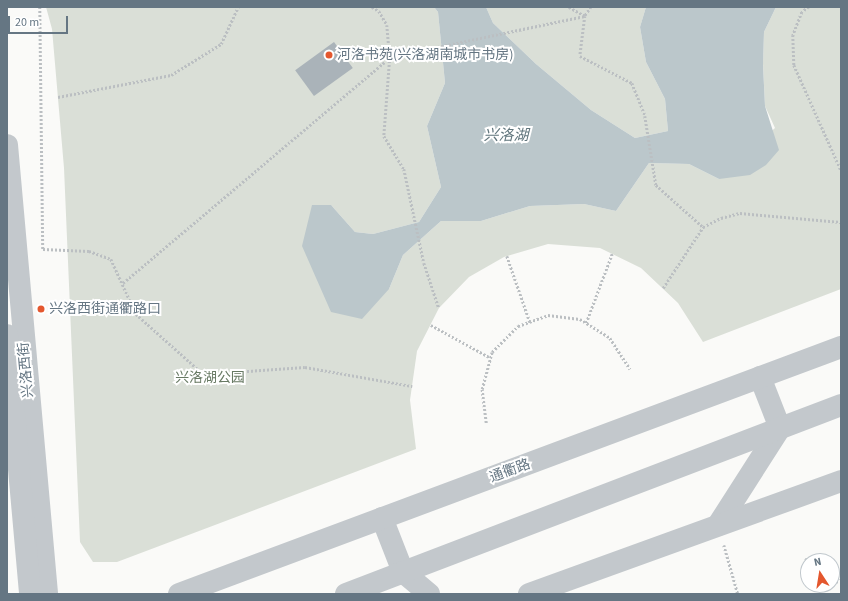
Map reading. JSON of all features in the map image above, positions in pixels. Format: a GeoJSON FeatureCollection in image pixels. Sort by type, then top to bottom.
{"type":"FeatureCollection","features":[{"type":"Feature","properties":{"kind":"street","name":"兴洛西街"},"geometry":{"type":"LineString","coordinates":[[7,145],[47,594]]}},
{"type":"Feature","properties":{"kind":"street","name":"兴洛西街"},"geometry":{"type":"LineString","coordinates":[[7,336],[30,594]]}},
{"type":"Feature","properties":{"kind":"street","name":"通衢路"},"geometry":{"type":"LineString","coordinates":[[179,594],[841,347]]}},
{"type":"Feature","properties":{"kind":"street"},"geometry":{"type":"LineString","coordinates":[[760,378],[780,428]]}},
{"type":"Feature","properties":{"kind":"street"},"geometry":{"type":"LineString","coordinates":[[346,594],[841,405]]}},
{"type":"Feature","properties":{"kind":"street"},"geometry":{"type":"LineString","coordinates":[[718,525],[780,428]]}},
{"type":"Feature","properties":{"kind":"street"},"geometry":{"type":"LineString","coordinates":[[529,594],[841,481]]}},
{"type":"Feature","properties":{"kind":"street"},"geometry":{"type":"LineString","coordinates":[[382,518],[403,572],[429,594]]}},
{"type":"Feature","properties":{"kind":"path"},"geometry":{"type":"LineString","coordinates":[[40,7],[44,179],[43,250],[89,251],[111,260],[123,283],[136,314],[203,374],[306,367],[412,386]]}},
{"type":"Feature","properties":{"kind":"path"},"geometry":{"type":"LineString","coordinates":[[58,97],[170,75],[221,44],[238,7]]}},
{"type":"Feature","properties":{"kind":"path"},"geometry":{"type":"LineString","coordinates":[[372,7],[379,11],[387,26],[390,57],[384,136],[404,169],[410,206],[424,263],[439,308]]}},
{"type":"Feature","properties":{"kind":"path"},"geometry":{"type":"LineString","coordinates":[[569,7],[585,16]]}},
{"type":"Feature","properties":{"kind":"path"},"geometry":{"type":"LineString","coordinates":[[591,7],[585,16],[580,56],[632,84],[645,116],[656,185],[703,227]]}},
{"type":"Feature","properties":{"kind":"path"},"geometry":{"type":"LineString","coordinates":[[809,7],[802,12],[793,35],[794,65],[841,170]]}},
{"type":"Feature","properties":{"kind":"path"},"geometry":{"type":"LineString","coordinates":[[123,283],[390,57],[585,16]]}},
{"type":"Feature","properties":{"kind":"path"},"geometry":{"type":"LineString","coordinates":[[663,288],[703,227],[740,213],[841,222]]}},
{"type":"Feature","properties":{"kind":"path"},"geometry":{"type":"LineString","coordinates":[[586,323],[612,254]]}},
{"type":"Feature","properties":{"kind":"path"},"geometry":{"type":"LineString","coordinates":[[507,256],[530,322]]}},
{"type":"Feature","properties":{"kind":"path"},"geometry":{"type":"LineString","coordinates":[[486,423],[482,389],[492,352],[518,326],[548,315],[586,323],[610,338],[630,369]]}},
{"type":"Feature","properties":{"kind":"path"},"geometry":{"type":"LineString","coordinates":[[431,325],[491,358]]}},
{"type":"Feature","properties":{"kind":"path"},"geometry":{"type":"LineString","coordinates":[[718,525],[738,594]]}},
{"type":"Feature","properties":{"kind":"green space","name":"兴洛湖公园"},"geometry":{"type":"Polygon","coordinates":[[[46,7],[434,7],[438,12],[445,83],[427,126],[441,187],[419,222],[373,234],[355,232],[331,205],[389,289],[403,255],[441,221],[481,221],[530,206],[584,204],[616,211],[649,163],[689,164],[719,179],[775,128],[765,106],[763,64],[764,32],[776,7],[841,7],[841,289],[703,342],[678,303],[641,268],[600,248],[548,244],[504,257],[469,277],[439,308],[417,351],[410,400],[416,449],[117,562],[93,562],[80,542],[64,168],[52,29],[46,7]]]}},
{"type":"Feature","properties":{"kind":"green space"},"geometry":{"type":"Polygon","coordinates":[[[486,7],[646,7],[640,27],[646,62],[665,99],[668,131],[635,138],[591,110],[536,64],[493,23],[486,7]]]}},
{"type":"Feature","properties":{"kind":"water","name":"兴洛湖"},"geometry":{"type":"Polygon","coordinates":[[[434,7],[486,7],[493,23],[536,64],[591,110],[635,138],[668,131],[665,99],[646,62],[640,27],[646,7],[776,7],[764,32],[763,65],[765,106],[779,150],[766,165],[750,175],[719,179],[689,164],[649,163],[616,211],[584,204],[530,206],[481,221],[441,221],[403,255],[389,289],[362,319],[331,312],[302,246],[312,205],[331,205],[355,232],[373,234],[419,222],[441,187],[427,126],[445,83],[438,12],[434,7]]]}},
{"type":"Feature","properties":{"kind":"building","name":"河洛书苑(兴洛湖南城市书房)"},"geometry":{"type":"Polygon","coordinates":[[[334,42],[353,68],[314,96],[295,70],[334,42]]]}},
{"type":"Feature","properties":{"kind":"place","name":"河洛书苑(兴洛湖南城市书房)"},"geometry":{"type":"Point","coordinates":[329,55]}},
{"type":"Feature","properties":{"kind":"place","name":"兴洛西街通衢路口"},"geometry":{"type":"Point","coordinates":[41,309]}}]}
